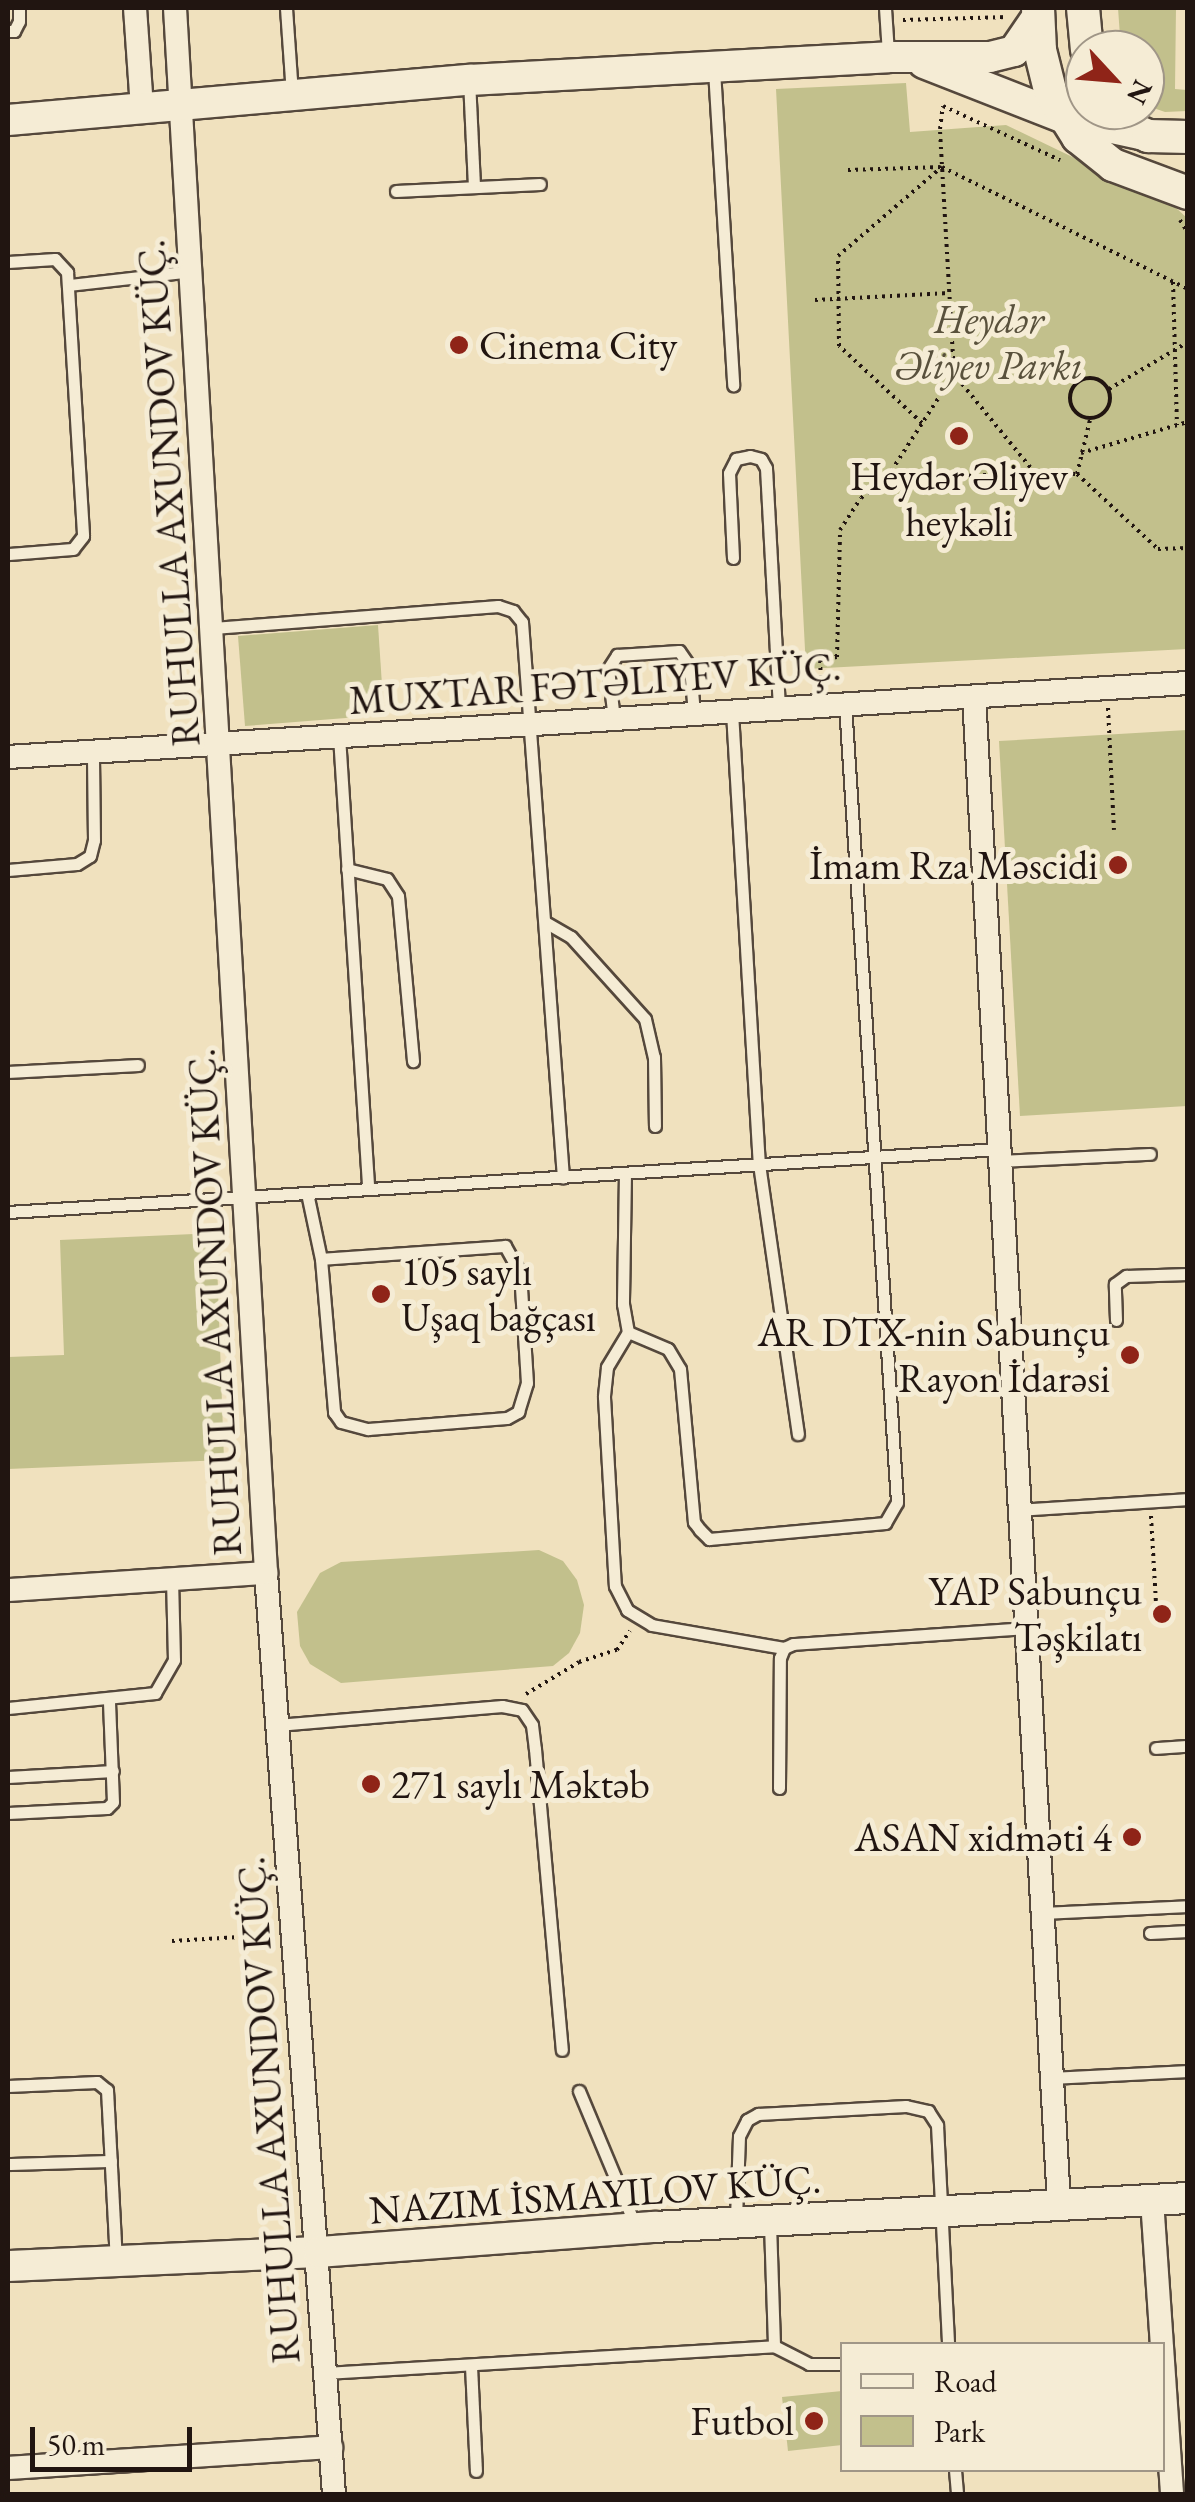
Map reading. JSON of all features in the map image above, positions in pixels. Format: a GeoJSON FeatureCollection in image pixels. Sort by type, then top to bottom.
{"type":"FeatureCollection","features":[{"type":"Feature","properties":{"kind":"main road"},"geometry":{"type":"LineString","coordinates":[[1030,13],[1044,71],[1062,117],[1092,150],[1179,203]]}},
{"type":"Feature","properties":{"kind":"main road"},"geometry":{"type":"LineString","coordinates":[[1134,130],[1148,136],[1188,137]]}},
{"type":"Feature","properties":{"kind":"street"},"geometry":{"type":"LineString","coordinates":[[135,8],[142,106]]}},
{"type":"Feature","properties":{"kind":"street","name":"RUHULLA AXUNDOV KÜÇ."},"geometry":{"type":"LineString","coordinates":[[175,8],[221,744],[266,1573],[334,2494]]}},
{"type":"Feature","properties":{"kind":"street"},"geometry":{"type":"LineString","coordinates":[[8,120],[468,80],[714,65],[1003,56],[1022,44],[1030,13]]}},
{"type":"Feature","properties":{"kind":"street"},"geometry":{"type":"LineString","coordinates":[[897,57],[1062,117],[1148,136]]}},
{"type":"Feature","properties":{"kind":"street","name":"MUXTAR FƏTƏLIYEV KÜÇ."},"geometry":{"type":"LineString","coordinates":[[8,757],[732,712],[779,699],[846,705],[1188,683]]}},
{"type":"Feature","properties":{"kind":"street"},"geometry":{"type":"LineString","coordinates":[[974,697],[1060,2204]]}},
{"type":"Feature","properties":{"kind":"street"},"geometry":{"type":"LineString","coordinates":[[8,1590],[266,1573]]}},
{"type":"Feature","properties":{"kind":"street"},"geometry":{"type":"LineString","coordinates":[[8,2266],[318,2252],[637,2228],[736,2226],[1188,2198]]}},
{"type":"Feature","properties":{"kind":"street"},"geometry":{"type":"LineString","coordinates":[[1152,2200],[1180,2459],[1172,2494]]}},
{"type":"Feature","properties":{"kind":"street"},"geometry":{"type":"LineString","coordinates":[[8,2468],[330,2446]]}},
{"type":"Feature","properties":{"kind":"lane"},"geometry":{"type":"LineString","coordinates":[[8,31],[14,31],[20,21],[19,8]]}},
{"type":"Feature","properties":{"kind":"lane"},"geometry":{"type":"LineString","coordinates":[[286,8],[292,95]]}},
{"type":"Feature","properties":{"kind":"lane"},"geometry":{"type":"LineString","coordinates":[[885,14],[897,57]]}},
{"type":"Feature","properties":{"kind":"lane"},"geometry":{"type":"LineString","coordinates":[[714,65],[733,384]]}},
{"type":"Feature","properties":{"kind":"lane"},"geometry":{"type":"LineString","coordinates":[[468,80],[474,186]]}},
{"type":"Feature","properties":{"kind":"lane"},"geometry":{"type":"LineString","coordinates":[[396,191],[540,184]]}},
{"type":"Feature","properties":{"kind":"lane"},"geometry":{"type":"LineString","coordinates":[[8,262],[55,259],[63,264],[69,285],[84,536],[73,549],[8,554]]}},
{"type":"Feature","properties":{"kind":"lane"},"geometry":{"type":"LineString","coordinates":[[69,285],[191,271]]}},
{"type":"Feature","properties":{"kind":"lane"},"geometry":{"type":"LineString","coordinates":[[734,558],[729,473],[736,459],[750,456],[761,459],[766,468],[779,699]]}},
{"type":"Feature","properties":{"kind":"lane"},"geometry":{"type":"LineString","coordinates":[[214,628],[498,606],[513,610],[522,622],[563,1176]]}},
{"type":"Feature","properties":{"kind":"lane"},"geometry":{"type":"LineString","coordinates":[[614,719],[610,660],[632,654],[679,651],[686,657],[694,714]]}},
{"type":"Feature","properties":{"kind":"lane"},"geometry":{"type":"LineString","coordinates":[[628,1332],[668,1349],[680,1369],[694,1522],[709,1539],[885,1523],[897,1502],[846,705]]}},
{"type":"Feature","properties":{"kind":"lane"},"geometry":{"type":"LineString","coordinates":[[732,712],[759,1164],[798,1434]]}},
{"type":"Feature","properties":{"kind":"lane"},"geometry":{"type":"LineString","coordinates":[[339,736],[368,1189]]}},
{"type":"Feature","properties":{"kind":"lane"},"geometry":{"type":"LineString","coordinates":[[8,870],[77,864],[90,856],[94,840],[94,752]]}},
{"type":"Feature","properties":{"kind":"lane"},"geometry":{"type":"LineString","coordinates":[[347,868],[387,879],[398,896],[413,1061]]}},
{"type":"Feature","properties":{"kind":"lane"},"geometry":{"type":"LineString","coordinates":[[545,922],[570,936],[645,1019],[654,1057],[655,1126]]}},
{"type":"Feature","properties":{"kind":"lane"},"geometry":{"type":"LineString","coordinates":[[8,1072],[138,1065]]}},
{"type":"Feature","properties":{"kind":"lane"},"geometry":{"type":"LineString","coordinates":[[8,1212],[875,1157],[1150,1154]]}},
{"type":"Feature","properties":{"kind":"lane"},"geometry":{"type":"LineString","coordinates":[[624,1173],[623,1304],[628,1332],[607,1367],[604,1397],[615,1586],[627,1610],[637,1618],[784,1648],[832,1640],[1025,1628]]}},
{"type":"Feature","properties":{"kind":"lane"},"geometry":{"type":"LineString","coordinates":[[307,1193],[322,1259],[334,1412],[341,1422],[368,1429],[507,1418],[518,1412],[528,1382],[520,1273],[504,1246],[322,1259]]}},
{"type":"Feature","properties":{"kind":"lane"},"geometry":{"type":"LineString","coordinates":[[1116,1320],[1115,1284],[1126,1276],[1188,1274]]}},
{"type":"Feature","properties":{"kind":"lane"},"geometry":{"type":"LineString","coordinates":[[1018,1510],[1188,1498]]}},
{"type":"Feature","properties":{"kind":"lane"},"geometry":{"type":"LineString","coordinates":[[8,1708],[108,1701],[155,1693],[174,1660],[172,1579]]}},
{"type":"Feature","properties":{"kind":"lane"},"geometry":{"type":"LineString","coordinates":[[779,1788],[780,1658],[784,1648]]}},
{"type":"Feature","properties":{"kind":"lane"},"geometry":{"type":"LineString","coordinates":[[8,1813],[106,1808],[114,1796],[108,1701]]}},
{"type":"Feature","properties":{"kind":"lane"},"geometry":{"type":"LineString","coordinates":[[277,1725],[502,1706],[522,1710],[532,1725],[535,1749],[562,2050]]}},
{"type":"Feature","properties":{"kind":"lane"},"geometry":{"type":"LineString","coordinates":[[1156,1748],[1188,1746]]}},
{"type":"Feature","properties":{"kind":"lane"},"geometry":{"type":"LineString","coordinates":[[8,1777],[113,1771]]}},
{"type":"Feature","properties":{"kind":"lane"},"geometry":{"type":"LineString","coordinates":[[1042,1913],[1188,1906]]}},
{"type":"Feature","properties":{"kind":"lane"},"geometry":{"type":"LineString","coordinates":[[1150,1933],[1188,1930]]}},
{"type":"Feature","properties":{"kind":"lane"},"geometry":{"type":"LineString","coordinates":[[1051,2078],[1188,2072]]}},
{"type":"Feature","properties":{"kind":"lane"},"geometry":{"type":"LineString","coordinates":[[8,2086],[104,2085],[116,2261]]}},
{"type":"Feature","properties":{"kind":"lane"},"geometry":{"type":"LineString","coordinates":[[579,2091],[637,2228]]}},
{"type":"Feature","properties":{"kind":"lane"},"geometry":{"type":"LineString","coordinates":[[736,2226],[739,2136],[747,2120],[758,2114],[906,2106],[928,2111],[937,2125],[938,2213],[948,2342]]}},
{"type":"Feature","properties":{"kind":"lane"},"geometry":{"type":"LineString","coordinates":[[8,2164],[111,2161]]}},
{"type":"Feature","properties":{"kind":"lane"},"geometry":{"type":"LineString","coordinates":[[770,2224],[774,2346]]}},
{"type":"Feature","properties":{"kind":"lane"},"geometry":{"type":"LineString","coordinates":[[325,2373],[774,2346],[809,2364],[840,2364]]}},
{"type":"Feature","properties":{"kind":"lane"},"geometry":{"type":"LineString","coordinates":[[471,2366],[476,2471]]}},
{"type":"Feature","properties":{"kind":"path"},"geometry":{"type":"LineString","coordinates":[[885,14],[1030,13]]}},
{"type":"Feature","properties":{"kind":"path"},"geometry":{"type":"LineString","coordinates":[[1036,474],[954,374],[942,167],[943,106],[1068,164]]}},
{"type":"Feature","properties":{"kind":"path"},"geometry":{"type":"LineString","coordinates":[[922,423],[839,346],[838,256],[942,167]]}},
{"type":"Feature","properties":{"kind":"path"},"geometry":{"type":"LineString","coordinates":[[848,170],[942,167],[1188,289]]}},
{"type":"Feature","properties":{"kind":"path"},"geometry":{"type":"LineString","coordinates":[[1179,203],[1188,233]]}},
{"type":"Feature","properties":{"kind":"path"},"geometry":{"type":"LineString","coordinates":[[1173,282],[1177,425]]}},
{"type":"Feature","properties":{"kind":"path"},"geometry":{"type":"LineString","coordinates":[[815,300],[949,294]]}},
{"type":"Feature","properties":{"kind":"path"},"geometry":{"type":"LineString","coordinates":[[1109,390],[1188,342]]}},
{"type":"Feature","properties":{"kind":"path"},"geometry":{"type":"LineString","coordinates":[[779,699],[821,690],[820,660],[837,657],[840,530],[861,498],[886,479],[954,374]]}},
{"type":"Feature","properties":{"kind":"path"},"geometry":{"type":"LineString","coordinates":[[1091,418],[1074,410],[1070,391],[1084,378],[1094,378],[1109,390]]}},
{"type":"Feature","properties":{"kind":"path"},"geometry":{"type":"LineString","coordinates":[[1077,474],[1091,418],[1108,408],[1109,390]]}},
{"type":"Feature","properties":{"kind":"path"},"geometry":{"type":"LineString","coordinates":[[1081,453],[1188,422]]}},
{"type":"Feature","properties":{"kind":"path"},"geometry":{"type":"LineString","coordinates":[[886,479],[1077,474],[1158,548],[1188,548]]}},
{"type":"Feature","properties":{"kind":"path"},"geometry":{"type":"LineString","coordinates":[[1106,688],[1114,830]]}},
{"type":"Feature","properties":{"kind":"path"},"geometry":{"type":"LineString","coordinates":[[1150,1501],[1156,1602]]}},
{"type":"Feature","properties":{"kind":"path"},"geometry":{"type":"LineString","coordinates":[[522,1710],[522,1699],[544,1680],[617,1650],[637,1618]]}},
{"type":"Feature","properties":{"kind":"path"},"geometry":{"type":"LineString","coordinates":[[172,1941],[292,1934]]}},
{"type":"Feature","properties":{"kind":"green space"},"geometry":{"type":"Polygon","coordinates":[[[1118,8],[1176,8],[1175,89],[1187,90],[1187,111],[1165,112],[1165,30],[1120,30],[1118,8]]]}},
{"type":"Feature","properties":{"kind":"green space","name":"Heydər Əliyev Parkı"},"geometry":{"type":"Polygon","coordinates":[[[906,83],[910,132],[1006,125],[1174,206],[1187,218],[1187,649],[806,669],[776,89],[906,83]]]}},
{"type":"Feature","properties":{"kind":"green space"},"geometry":{"type":"Polygon","coordinates":[[[378,625],[384,715],[245,726],[238,636],[378,625]]]}},
{"type":"Feature","properties":{"kind":"green space"},"geometry":{"type":"Polygon","coordinates":[[[1187,730],[1187,1106],[1020,1116],[999,741],[1187,730]]]}},
{"type":"Feature","properties":{"kind":"green space"},"geometry":{"type":"Polygon","coordinates":[[[216,1233],[224,1460],[8,1469],[8,1357],[64,1355],[60,1240],[216,1233]]]}},
{"type":"Feature","properties":{"kind":"green space"},"geometry":{"type":"Polygon","coordinates":[[[539,1550],[563,1561],[577,1580],[584,1605],[580,1633],[569,1653],[553,1666],[341,1683],[310,1664],[300,1646],[297,1612],[320,1573],[341,1562],[539,1550]]]}},
{"type":"Feature","properties":{"kind":"green space","name":"Futbol"},"geometry":{"type":"Polygon","coordinates":[[[840,2391],[840,2445],[788,2451],[782,2397],[840,2391]]]}},
{"type":"Feature","properties":{"kind":"place","name":"Cinema City"},"geometry":{"type":"Point","coordinates":[459,345]}},
{"type":"Feature","properties":{"kind":"place","name":"Heydər Əliyev heykəli"},"geometry":{"type":"Point","coordinates":[959,436]}},
{"type":"Feature","properties":{"kind":"place","name":"İmam Rza Məscidi"},"geometry":{"type":"Point","coordinates":[1118,865]}},
{"type":"Feature","properties":{"kind":"place","name":"105 saylı Uşaq bağçası"},"geometry":{"type":"Point","coordinates":[381,1294]}},
{"type":"Feature","properties":{"kind":"place","name":"AR DTX-nin Sabunçu Rayon İdarəsi"},"geometry":{"type":"Point","coordinates":[1130,1355]}},
{"type":"Feature","properties":{"kind":"place","name":"YAP Sabunçu Təşkilatı"},"geometry":{"type":"Point","coordinates":[1162,1614]}},
{"type":"Feature","properties":{"kind":"place","name":"271 saylı Məktəb"},"geometry":{"type":"Point","coordinates":[371,1784]}},
{"type":"Feature","properties":{"kind":"place","name":"ASAN xidməti 4"},"geometry":{"type":"Point","coordinates":[1132,1837]}},
{"type":"Feature","properties":{"kind":"place","name":"Futbol"},"geometry":{"type":"Point","coordinates":[814,2421]}}]}
